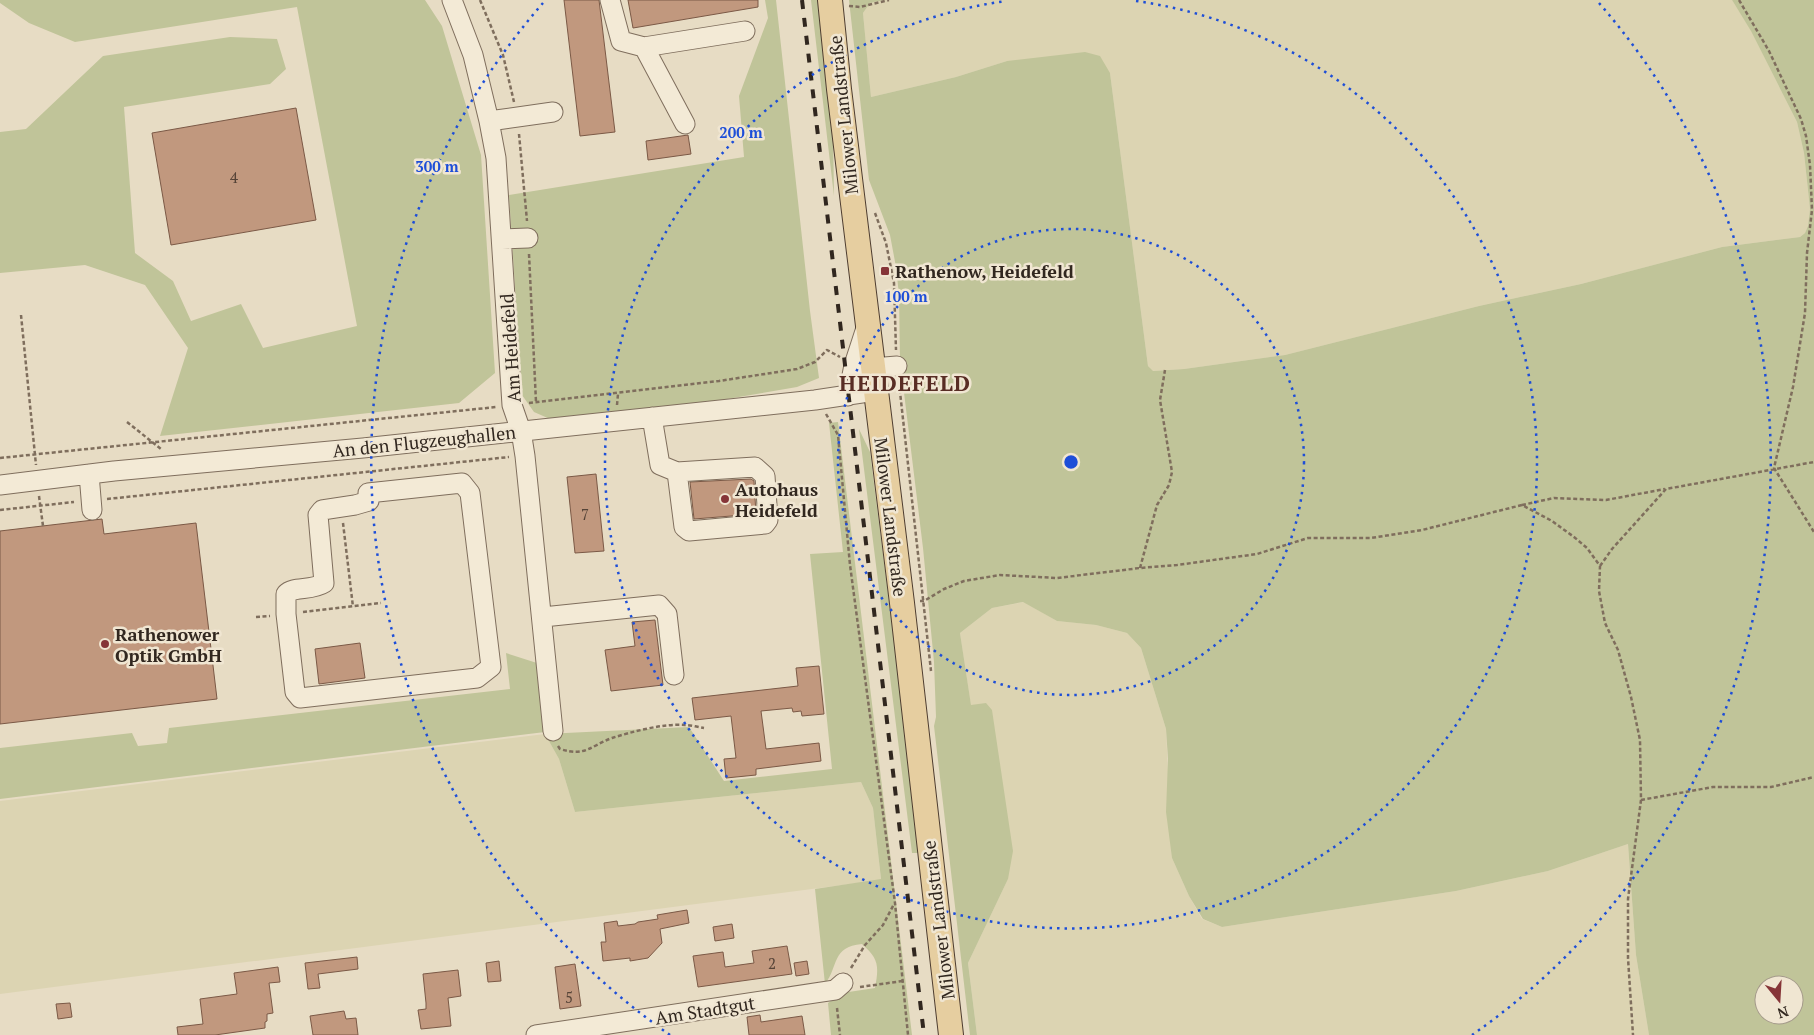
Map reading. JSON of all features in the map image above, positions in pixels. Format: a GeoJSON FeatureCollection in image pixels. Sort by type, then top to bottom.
{"type":"FeatureCollection","features":[{"type":"Feature","properties":{"kind":"main road","name":"Milower Landstraße"},"geometry":{"type":"LineString","coordinates":[[830,3],[867,324],[863,366],[875,391],[902,603],[951,1035]]}},
{"type":"Feature","properties":{"kind":"street","name":"Am Heidefeld"},"geometry":{"type":"LineString","coordinates":[[452,0],[473,55],[490,120],[496,158],[512,405],[521,431],[525,456],[553,731]]}},
{"type":"Feature","properties":{"kind":"street"},"geometry":{"type":"LineString","coordinates":[[610,0],[621,41],[644,48],[745,31]]}},
{"type":"Feature","properties":{"kind":"street"},"geometry":{"type":"LineString","coordinates":[[644,48],[685,124]]}},
{"type":"Feature","properties":{"kind":"street"},"geometry":{"type":"LineString","coordinates":[[490,120],[553,112]]}},
{"type":"Feature","properties":{"kind":"street"},"geometry":{"type":"LineString","coordinates":[[502,239],[528,238]]}},
{"type":"Feature","properties":{"kind":"street"},"geometry":{"type":"LineString","coordinates":[[848,396],[863,366],[897,366]]}},
{"type":"Feature","properties":{"kind":"street","name":"An den Flugzeughallen"},"geometry":{"type":"LineString","coordinates":[[0,484],[815,400],[875,391]]}},
{"type":"Feature","properties":{"kind":"street"},"geometry":{"type":"LineString","coordinates":[[652,417],[660,465],[677,472],[755,467],[765,476],[768,520],[764,524],[689,531],[684,527],[677,472]]}},
{"type":"Feature","properties":{"kind":"street"},"geometry":{"type":"LineString","coordinates":[[89,474],[92,505]]}},
{"type":"Feature","properties":{"kind":"street"},"geometry":{"type":"LineString","coordinates":[[462,483],[470,493],[491,667],[477,678],[300,698],[296,692],[286,614],[286,594],[290,590],[316,588],[324,583],[318,516],[322,510],[342,507],[355,505],[368,497],[462,483]]}},
{"type":"Feature","properties":{"kind":"street"},"geometry":{"type":"LineString","coordinates":[[542,616],[659,605],[667,614],[674,675]]}},
{"type":"Feature","properties":{"kind":"street","name":"Am Stadtgut"},"geometry":{"type":"LineString","coordinates":[[536,1035],[839,987]]}},
{"type":"Feature","properties":{"kind":"path"},"geometry":{"type":"LineString","coordinates":[[480,0],[503,55],[518,116],[528,238],[536,402]]}},
{"type":"Feature","properties":{"kind":"path"},"geometry":{"type":"LineString","coordinates":[[830,3],[860,7],[889,0]]}},
{"type":"Feature","properties":{"kind":"path"},"geometry":{"type":"LineString","coordinates":[[1738,0],[1769,51],[1801,119],[1806,136],[1810,165],[1812,210],[1805,313],[1793,387],[1774,468],[1814,532]]}},
{"type":"Feature","properties":{"kind":"path"},"geometry":{"type":"LineString","coordinates":[[21,315],[43,526]]}},
{"type":"Feature","properties":{"kind":"path"},"geometry":{"type":"LineString","coordinates":[[0,458],[512,405],[719,381],[797,369],[815,362],[827,350],[863,366]]}},
{"type":"Feature","properties":{"kind":"path"},"geometry":{"type":"LineString","coordinates":[[1140,568],[1157,505],[1169,484],[1172,472],[1160,400],[1165,370]]}},
{"type":"Feature","properties":{"kind":"path"},"geometry":{"type":"LineString","coordinates":[[815,400],[838,435],[850,565],[895,903],[908,1035]]}},
{"type":"Feature","properties":{"kind":"path"},"geometry":{"type":"LineString","coordinates":[[127,422],[183,465]]}},
{"type":"Feature","properties":{"kind":"path"},"geometry":{"type":"LineString","coordinates":[[0,510],[40,506],[92,505],[525,456]]}},
{"type":"Feature","properties":{"kind":"path"},"geometry":{"type":"LineString","coordinates":[[902,603],[924,601],[944,589],[964,581],[1000,575],[1057,578],[1140,568],[1177,566],[1257,554],[1308,538],[1371,538],[1422,530],[1554,498],[1606,500],[1814,462]]}},
{"type":"Feature","properties":{"kind":"path"},"geometry":{"type":"LineString","coordinates":[[1633,1035],[1628,958],[1628,899],[1641,800],[1640,740],[1618,650],[1606,623],[1599,591],[1600,566],[1612,549],[1666,489]]}},
{"type":"Feature","properties":{"kind":"path"},"geometry":{"type":"LineString","coordinates":[[1522,505],[1552,521],[1587,548],[1600,566]]}},
{"type":"Feature","properties":{"kind":"path"},"geometry":{"type":"LineString","coordinates":[[342,507],[353,607]]}},
{"type":"Feature","properties":{"kind":"path"},"geometry":{"type":"LineString","coordinates":[[256,617],[381,603]]}},
{"type":"Feature","properties":{"kind":"path"},"geometry":{"type":"LineString","coordinates":[[553,731],[560,749],[573,753],[589,750],[611,739],[656,728],[684,724],[704,728]]}},
{"type":"Feature","properties":{"kind":"path"},"geometry":{"type":"LineString","coordinates":[[1641,800],[1713,787],[1770,787],[1814,776]]}},
{"type":"Feature","properties":{"kind":"path"},"geometry":{"type":"LineString","coordinates":[[840,1035],[839,987],[864,945],[883,925],[895,903]]}},
{"type":"Feature","properties":{"kind":"path"},"geometry":{"type":"LineString","coordinates":[[839,987],[903,981]]}},
{"type":"Feature","properties":{"kind":"shaded area"},"geometry":{"type":"Polygon","coordinates":[[[884,0],[1732,0],[1751,30],[1797,122],[1804,153],[1810,209],[1808,226],[1805,233],[1800,237],[1722,247],[1581,284],[1479,306],[1285,355],[1184,369],[1152,371],[1148,366],[1110,73],[1007,61],[956,77],[871,97],[863,13],[870,3],[884,0]]]}},
{"type":"Feature","properties":{"kind":"shaded area"},"geometry":{"type":"Polygon","coordinates":[[[1024,602],[1057,621],[1096,625],[1127,633],[1141,648],[1166,729],[1172,858],[1189,896],[1202,919],[1222,927],[1456,891],[1548,871],[1628,844],[1636,955],[1649,1035],[977,1035],[968,963],[1008,879],[971,706],[960,633],[992,608],[1024,602]]]}},
{"type":"Feature","properties":{"kind":"shaded area"},"geometry":{"type":"Polygon","coordinates":[[[545,734],[559,759],[575,812],[861,782],[873,808],[881,880],[0,994],[0,801],[545,734]]]}},
{"type":"Feature","properties":{"kind":"green space"},"geometry":{"type":"Polygon","coordinates":[[[0,0],[425,0],[442,26],[481,155],[495,373],[459,403],[160,436],[188,348],[145,285],[85,265],[0,273],[0,132],[26,129],[103,56],[230,37],[277,39],[286,69],[270,84],[124,107],[135,253],[173,281],[191,321],[241,304],[263,348],[357,326],[297,7],[75,42],[29,23],[0,3],[0,0]]]}},
{"type":"Feature","properties":{"kind":"green space"},"geometry":{"type":"Polygon","coordinates":[[[765,0],[776,0],[819,378],[797,387],[721,400],[550,419],[534,412],[522,395],[509,195],[744,157],[739,96],[768,18],[765,0]]]}},
{"type":"Feature","properties":{"kind":"green space"},"geometry":{"type":"Polygon","coordinates":[[[811,0],[818,0],[833,133],[834,196],[811,0]]]}},
{"type":"Feature","properties":{"kind":"green space"},"geometry":{"type":"Polygon","coordinates":[[[849,0],[884,0],[870,3],[863,13],[871,97],[956,77],[1007,61],[1085,52],[1100,56],[1110,73],[1148,366],[1153,371],[1184,369],[1285,355],[1479,306],[1581,284],[1722,247],[1800,237],[1805,233],[1808,226],[1810,209],[1804,153],[1797,122],[1751,31],[1732,0],[1814,0],[1814,1035],[1649,1035],[1636,955],[1628,844],[1548,871],[1456,891],[1222,927],[1203,919],[1189,896],[1172,858],[1166,812],[1168,759],[1166,729],[1141,648],[1127,633],[1096,625],[1057,621],[1023,602],[992,608],[960,633],[971,705],[986,703],[992,710],[1013,851],[1008,879],[968,963],[977,1035],[970,1035],[934,726],[936,717],[934,662],[923,548],[900,360],[899,295],[890,235],[869,180],[849,0]]]}},
{"type":"Feature","properties":{"kind":"green space"},"geometry":{"type":"Polygon","coordinates":[[[838,422],[912,1035],[831,1035],[828,1003],[842,993],[875,988],[876,980],[877,968],[875,959],[862,944],[852,946],[840,953],[825,984],[815,889],[881,879],[873,808],[861,782],[575,812],[559,759],[545,734],[689,727],[724,781],[832,769],[810,554],[843,552],[829,423],[838,422]]]}},
{"type":"Feature","properties":{"kind":"green space"},"geometry":{"type":"Polygon","coordinates":[[[859,429],[870,452],[921,853],[912,853],[859,429]]]}},
{"type":"Feature","properties":{"kind":"green space"},"geometry":{"type":"Polygon","coordinates":[[[506,653],[540,664],[545,732],[0,799],[0,748],[132,733],[138,746],[167,743],[169,728],[510,689],[506,653]]]}},
{"type":"Feature","properties":{"kind":"building"},"geometry":{"type":"Polygon","coordinates":[[[564,0],[599,0],[615,132],[580,136],[564,0]]]}},
{"type":"Feature","properties":{"kind":"building"},"geometry":{"type":"Polygon","coordinates":[[[628,0],[758,0],[758,7],[633,28],[628,0]]]}},
{"type":"Feature","properties":{"kind":"building"},"geometry":{"type":"Polygon","coordinates":[[[296,108],[316,220],[171,245],[152,133],[296,108]]]}},
{"type":"Feature","properties":{"kind":"building"},"geometry":{"type":"Polygon","coordinates":[[[688,135],[691,154],[648,160],[646,141],[688,135]]]}},
{"type":"Feature","properties":{"kind":"building"},"geometry":{"type":"Polygon","coordinates":[[[596,474],[604,551],[575,553],[567,477],[596,474]]]}},
{"type":"Feature","properties":{"kind":"building","name":"Autohaus Heidefeld"},"geometry":{"type":"Polygon","coordinates":[[[751,479],[754,481],[756,514],[694,519],[690,482],[751,479]]]}},
{"type":"Feature","properties":{"kind":"building","name":"Rathenower Optik GmbH"},"geometry":{"type":"Polygon","coordinates":[[[102,519],[104,534],[196,523],[217,699],[0,724],[0,531],[102,519]]]}},
{"type":"Feature","properties":{"kind":"building"},"geometry":{"type":"Polygon","coordinates":[[[655,620],[663,685],[611,691],[605,650],[635,646],[632,622],[655,620]]]}},
{"type":"Feature","properties":{"kind":"building"},"geometry":{"type":"Polygon","coordinates":[[[360,643],[365,678],[319,684],[315,649],[360,643]]]}},
{"type":"Feature","properties":{"kind":"building"},"geometry":{"type":"Polygon","coordinates":[[[819,666],[824,714],[802,716],[801,711],[793,712],[792,708],[761,711],[766,749],[819,743],[821,761],[756,769],[756,775],[726,778],[724,759],[736,758],[731,716],[695,720],[692,698],[798,686],[796,668],[819,666]]]}},
{"type":"Feature","properties":{"kind":"building"},"geometry":{"type":"Polygon","coordinates":[[[687,910],[689,923],[660,929],[662,943],[648,958],[630,961],[630,958],[603,961],[601,942],[606,942],[604,923],[617,921],[618,926],[635,924],[658,919],[657,915],[687,910]]]}},
{"type":"Feature","properties":{"kind":"building"},"geometry":{"type":"Polygon","coordinates":[[[732,924],[734,938],[715,941],[713,927],[732,924]]]}},
{"type":"Feature","properties":{"kind":"building"},"geometry":{"type":"Polygon","coordinates":[[[787,946],[792,974],[698,987],[693,956],[723,952],[725,967],[754,963],[752,951],[787,946]]]}},
{"type":"Feature","properties":{"kind":"building"},"geometry":{"type":"Polygon","coordinates":[[[357,957],[358,969],[318,974],[320,988],[308,989],[305,963],[357,957]]]}},
{"type":"Feature","properties":{"kind":"building"},"geometry":{"type":"Polygon","coordinates":[[[499,961],[501,981],[488,982],[486,963],[499,961]]]}},
{"type":"Feature","properties":{"kind":"building"},"geometry":{"type":"Polygon","coordinates":[[[807,961],[809,974],[796,976],[794,963],[807,961]]]}},
{"type":"Feature","properties":{"kind":"building"},"geometry":{"type":"Polygon","coordinates":[[[575,964],[581,1006],[560,1009],[555,967],[575,964]]]}},
{"type":"Feature","properties":{"kind":"building"},"geometry":{"type":"Polygon","coordinates":[[[278,967],[280,982],[269,983],[273,1013],[267,1014],[265,1028],[215,1035],[178,1035],[177,1027],[203,1024],[200,999],[237,994],[234,973],[278,967]]]}},
{"type":"Feature","properties":{"kind":"building"},"geometry":{"type":"Polygon","coordinates":[[[458,970],[461,996],[448,998],[451,1026],[421,1029],[418,1010],[426,1009],[423,974],[458,970]]]}},
{"type":"Feature","properties":{"kind":"building"},"geometry":{"type":"Polygon","coordinates":[[[70,1003],[72,1017],[58,1019],[56,1004],[70,1003]]]}},
{"type":"Feature","properties":{"kind":"building"},"geometry":{"type":"Polygon","coordinates":[[[344,1011],[346,1019],[356,1018],[358,1035],[313,1035],[310,1016],[344,1011]]]}},
{"type":"Feature","properties":{"kind":"building"},"geometry":{"type":"Polygon","coordinates":[[[760,1015],[761,1022],[802,1016],[805,1035],[749,1035],[747,1017],[760,1015]]]}},
{"type":"Feature","properties":{"kind":"railway"},"geometry":{"type":"LineString","coordinates":[[802,0],[924,1035]]}},
{"type":"Feature","properties":{"kind":"place","name":"Rathenow, Heidefeld"},"geometry":{"type":"Point","coordinates":[885,271]}},
{"type":"Feature","properties":{"kind":"place","name":"Autohaus Heidefeld"},"geometry":{"type":"Point","coordinates":[725,499]}},
{"type":"Feature","properties":{"kind":"place","name":"Rathenower Optik GmbH"},"geometry":{"type":"Point","coordinates":[105,644]}},
{"type":"Feature","properties":{"kind":"district","name":"HEIDEFELD"},"geometry":{"type":"Point","coordinates":[905,382]}}]}
